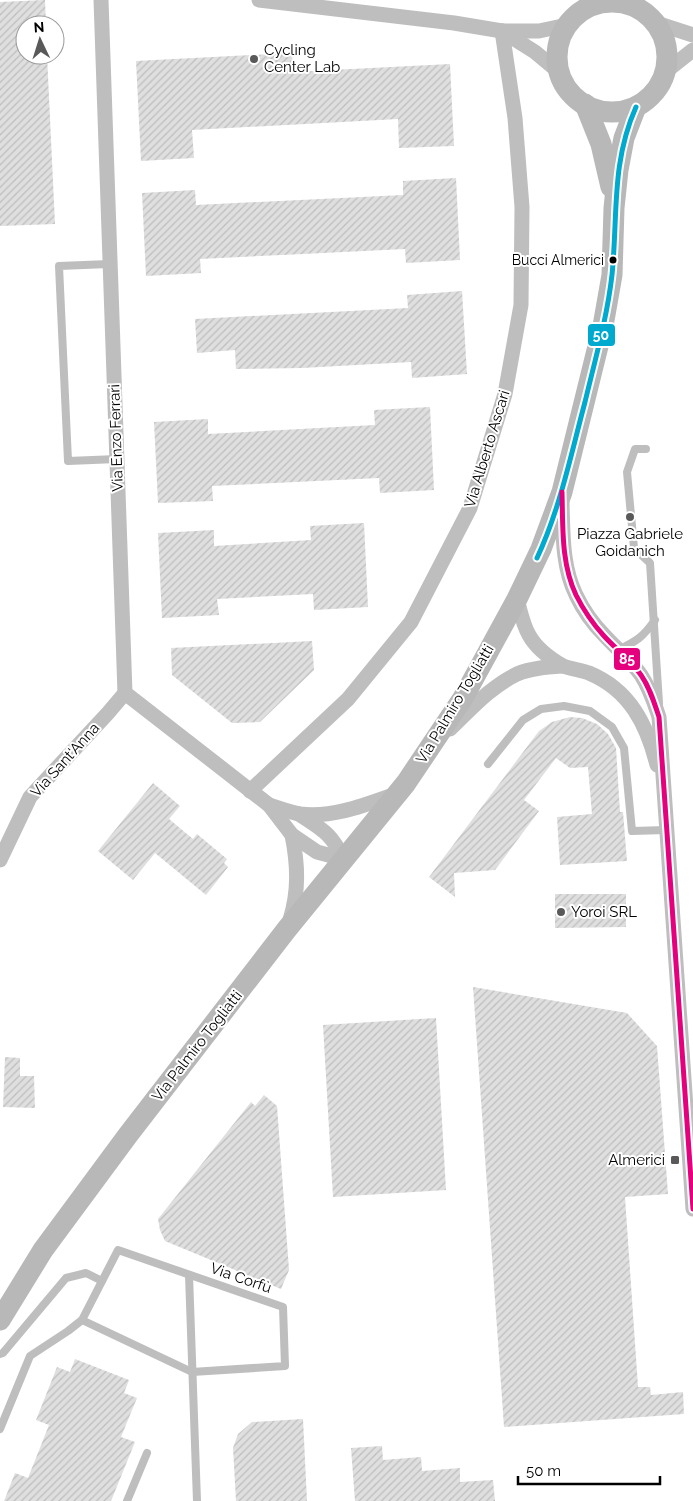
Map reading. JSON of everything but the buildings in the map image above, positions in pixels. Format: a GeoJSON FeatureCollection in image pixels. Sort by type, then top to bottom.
{"type":"FeatureCollection","features":[{"type":"Feature","properties":{"kind":"main road"},"geometry":{"type":"LineString","coordinates":[[608,2],[633,3],[656,23],[662,34],[667,46],[668,59],[665,72],[659,86],[649,98],[636,107],[619,112],[601,111],[573,96],[565,85],[559,72],[557,56],[560,40],[567,25],[585,5],[608,2]]}},
{"type":"Feature","properties":{"kind":"main road"},"geometry":{"type":"LineString","coordinates":[[585,104],[601,144],[614,208]]}},
{"type":"Feature","properties":{"kind":"main road"},"geometry":{"type":"LineString","coordinates":[[614,208],[624,138],[636,107]]}},
{"type":"Feature","properties":{"kind":"main road","name":"Via Palmiro Togliatti"},"geometry":{"type":"LineString","coordinates":[[0,1320],[43,1250],[122,1143],[287,929],[402,788],[463,698],[517,599],[541,549],[562,492],[603,326],[612,275],[614,208]]}},
{"type":"Feature","properties":{"kind":"street","name":"Via Enzo Ferrari"},"geometry":{"type":"LineString","coordinates":[[101,0],[125,694]]}},
{"type":"Feature","properties":{"kind":"street"},"geometry":{"type":"LineString","coordinates":[[259,0],[454,23],[502,31],[539,31],[567,25]]}},
{"type":"Feature","properties":{"kind":"street"},"geometry":{"type":"LineString","coordinates":[[656,23],[693,35]]}},
{"type":"Feature","properties":{"kind":"street"},"geometry":{"type":"LineString","coordinates":[[502,31],[535,52],[559,72]]}},
{"type":"Feature","properties":{"kind":"street","name":"Via Alberto Ascari"},"geometry":{"type":"LineString","coordinates":[[250,791],[348,699],[411,622],[470,508],[505,394],[521,305],[522,207],[515,118],[502,31]]}},
{"type":"Feature","properties":{"kind":"street"},"geometry":{"type":"LineString","coordinates":[[665,72],[693,50]]}},
{"type":"Feature","properties":{"kind":"street"},"geometry":{"type":"LineString","coordinates":[[562,492],[563,543],[568,574],[573,588],[587,614],[640,674],[651,692],[660,717],[666,830],[686,1004],[693,1210]]}},
{"type":"Feature","properties":{"kind":"street"},"geometry":{"type":"LineString","coordinates":[[517,599],[529,636],[542,650],[564,666],[590,674],[612,686],[631,704],[648,734],[664,796]]}},
{"type":"Feature","properties":{"kind":"street","name":"Via Palmiro Togliatti"},"geometry":{"type":"LineString","coordinates":[[402,788],[448,730],[492,689],[518,674],[538,668],[564,666]]}},
{"type":"Feature","properties":{"kind":"street"},"geometry":{"type":"LineString","coordinates":[[125,694],[269,805],[292,835],[316,852],[343,859]]}},
{"type":"Feature","properties":{"kind":"street","name":"Via Sant'Anna"},"geometry":{"type":"LineString","coordinates":[[0,860],[30,797],[125,694]]}},
{"type":"Feature","properties":{"kind":"street"},"geometry":{"type":"LineString","coordinates":[[299,814],[332,813],[354,809],[402,788]]}},
{"type":"Feature","properties":{"kind":"street"},"geometry":{"type":"LineString","coordinates":[[269,805],[299,814],[328,834],[337,846],[343,859]]}},
{"type":"Feature","properties":{"kind":"street"},"geometry":{"type":"LineString","coordinates":[[287,929],[296,901],[298,880],[297,859],[292,835]]}},
{"type":"Feature","properties":{"kind":"lane"},"geometry":{"type":"LineString","coordinates":[[109,264],[59,266],[68,461],[118,459]]}},
{"type":"Feature","properties":{"kind":"lane"},"geometry":{"type":"LineString","coordinates":[[646,449],[635,449],[627,472],[634,548],[650,563],[660,717]]}},
{"type":"Feature","properties":{"kind":"lane"},"geometry":{"type":"LineString","coordinates":[[618,650],[635,642],[645,634],[655,620]]}},
{"type":"Feature","properties":{"kind":"lane"},"geometry":{"type":"LineString","coordinates":[[488,764],[523,720],[541,709],[564,706],[590,711],[612,726],[624,748],[632,831],[666,830]]}},
{"type":"Feature","properties":{"kind":"lane","name":"Via Corfù"},"geometry":{"type":"LineString","coordinates":[[118,1250],[189,1275],[283,1307],[285,1366],[192,1372],[82,1320],[118,1250]]}},
{"type":"Feature","properties":{"kind":"lane"},"geometry":{"type":"LineString","coordinates":[[0,1354],[3,1353],[66,1278],[86,1273],[102,1281]]}},
{"type":"Feature","properties":{"kind":"lane","name":"Via Corfù"},"geometry":{"type":"LineString","coordinates":[[189,1275],[197,1501]]}},
{"type":"Feature","properties":{"kind":"lane"},"geometry":{"type":"LineString","coordinates":[[0,1429],[30,1356],[82,1320]]}},
{"type":"Feature","properties":{"kind":"lane"},"geometry":{"type":"LineString","coordinates":[[127,1501],[147,1452]]}},
{"type":"Feature","properties":{"kind":"transit line","name":"50"},"geometry":{"type":"LineString","coordinates":[[537,558],[552,520],[564,481],[604,323],[612,275],[619,169],[628,128],[636,107]]}},
{"type":"Feature","properties":{"kind":"transit line","name":"85"},"geometry":{"type":"LineString","coordinates":[[562,492],[565,558],[576,595],[596,626],[641,675],[659,717],[693,1209]]}},
{"type":"Feature","properties":{"kind":"place","name":"Cycling Center Lab"},"geometry":{"type":"Point","coordinates":[254,59]}},
{"type":"Feature","properties":{"kind":"place","name":"Bucci Almerici"},"geometry":{"type":"Point","coordinates":[613,260]}},
{"type":"Feature","properties":{"kind":"place","name":"Piazza Gabriele Goidanich"},"geometry":{"type":"Point","coordinates":[630,517]}},
{"type":"Feature","properties":{"kind":"place","name":"Yoroi SRL"},"geometry":{"type":"Point","coordinates":[561,912]}},
{"type":"Feature","properties":{"kind":"place","name":"Almerici"},"geometry":{"type":"Point","coordinates":[675,1160]}}]}
